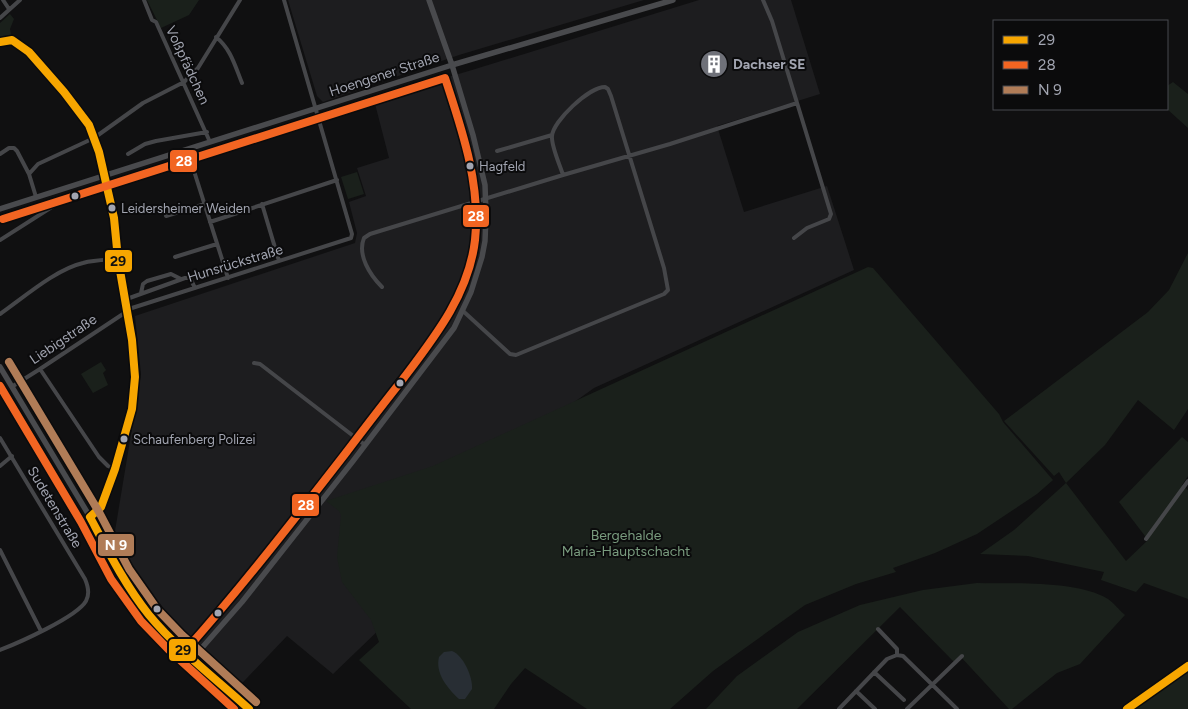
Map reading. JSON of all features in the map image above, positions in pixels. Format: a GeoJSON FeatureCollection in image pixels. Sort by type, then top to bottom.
{"type":"FeatureCollection","features":[{"type":"Feature","properties":{"kind":"street"},"geometry":{"type":"LineString","coordinates":[[3,0],[9,9]]}},
{"type":"Feature","properties":{"kind":"street"},"geometry":{"type":"LineString","coordinates":[[0,18],[20,0]]}},
{"type":"Feature","properties":{"kind":"street","name":"Voßpfädchen"},"geometry":{"type":"LineString","coordinates":[[144,0],[148,13],[152,20],[156,22],[210,142]]}},
{"type":"Feature","properties":{"kind":"street"},"geometry":{"type":"LineString","coordinates":[[28,174],[38,164],[94,138],[143,103],[184,82],[198,68],[216,36],[240,0]]}},
{"type":"Feature","properties":{"kind":"street"},"geometry":{"type":"LineString","coordinates":[[210,222],[337,180],[284,0]]}},
{"type":"Feature","properties":{"kind":"street"},"geometry":{"type":"LineString","coordinates":[[193,658],[242,602],[440,347],[463,311],[471,292],[482,257],[485,232],[486,199],[481,164],[455,74],[429,0]]}},
{"type":"Feature","properties":{"kind":"street","name":"Hoengener Straße"},"geometry":{"type":"LineString","coordinates":[[0,209],[452,65],[673,0]]}},
{"type":"Feature","properties":{"kind":"street"},"geometry":{"type":"LineString","coordinates":[[763,0],[770,14],[831,217],[829,220],[807,228],[794,238]]}},
{"type":"Feature","properties":{"kind":"street"},"geometry":{"type":"LineString","coordinates":[[216,36],[225,43],[242,83]]}},
{"type":"Feature","properties":{"kind":"street"},"geometry":{"type":"LineString","coordinates":[[0,42],[12,40],[29,52],[89,124],[114,218],[124,300],[132,340],[135,377],[132,408],[115,469],[101,507],[98,512],[90,517]]}},
{"type":"Feature","properties":{"kind":"street"},"geometry":{"type":"LineString","coordinates":[[463,311],[510,354],[516,355],[664,294],[668,290],[668,280],[608,88],[605,86],[598,88],[580,98],[552,135],[497,151]]}},
{"type":"Feature","properties":{"kind":"street"},"geometry":{"type":"LineString","coordinates":[[382,287],[368,270],[362,250],[364,238],[378,231],[563,174],[670,144],[797,103]]}},
{"type":"Feature","properties":{"kind":"street"},"geometry":{"type":"LineString","coordinates":[[128,154],[156,140],[207,132]]}},
{"type":"Feature","properties":{"kind":"street"},"geometry":{"type":"LineString","coordinates":[[552,135],[563,174]]}},
{"type":"Feature","properties":{"kind":"street"},"geometry":{"type":"LineString","coordinates":[[1,152],[9,148],[14,148],[17,151],[36,197]]}},
{"type":"Feature","properties":{"kind":"street"},"geometry":{"type":"LineString","coordinates":[[187,149],[228,278]]}},
{"type":"Feature","properties":{"kind":"street","name":"Hunsrückstraße"},"geometry":{"type":"LineString","coordinates":[[126,311],[351,238],[352,234],[337,180]]}},
{"type":"Feature","properties":{"kind":"street"},"geometry":{"type":"LineString","coordinates":[[0,240],[66,198],[80,192]]}},
{"type":"Feature","properties":{"kind":"street"},"geometry":{"type":"LineString","coordinates":[[166,216],[205,204]]}},
{"type":"Feature","properties":{"kind":"street"},"geometry":{"type":"LineString","coordinates":[[262,204],[279,261]]}},
{"type":"Feature","properties":{"kind":"street"},"geometry":{"type":"LineString","coordinates":[[175,258],[218,244]]}},
{"type":"Feature","properties":{"kind":"street"},"geometry":{"type":"LineString","coordinates":[[0,314],[73,266],[93,260],[118,259]]}},
{"type":"Feature","properties":{"kind":"street"},"geometry":{"type":"LineString","coordinates":[[141,294],[143,284],[147,281],[171,274],[180,279]]}},
{"type":"Feature","properties":{"kind":"street"},"geometry":{"type":"LineString","coordinates":[[124,300],[180,279],[190,278],[195,288]]}},
{"type":"Feature","properties":{"kind":"street","name":"Liebigstraße"},"geometry":{"type":"LineString","coordinates":[[13,386],[126,311]]}},
{"type":"Feature","properties":{"kind":"street"},"geometry":{"type":"LineString","coordinates":[[254,364],[260,364],[365,445]]}},
{"type":"Feature","properties":{"kind":"street"},"geometry":{"type":"LineString","coordinates":[[0,367],[90,517],[120,574],[149,615],[249,709]]}},
{"type":"Feature","properties":{"kind":"street"},"geometry":{"type":"LineString","coordinates":[[40,369],[99,457],[108,466],[115,469]]}},
{"type":"Feature","properties":{"kind":"street","name":"Sudetenstraße"},"geometry":{"type":"LineString","coordinates":[[0,438],[84,579],[88,589],[88,595],[81,607],[42,632]]}},
{"type":"Feature","properties":{"kind":"street"},"geometry":{"type":"LineString","coordinates":[[0,466],[12,456]]}},
{"type":"Feature","properties":{"kind":"street"},"geometry":{"type":"LineString","coordinates":[[1146,539],[1188,481]]}},
{"type":"Feature","properties":{"kind":"street"},"geometry":{"type":"LineString","coordinates":[[0,550],[42,632],[0,650]]}},
{"type":"Feature","properties":{"kind":"street"},"geometry":{"type":"LineString","coordinates":[[878,629],[897,649],[897,655]]}},
{"type":"Feature","properties":{"kind":"street"},"geometry":{"type":"LineString","coordinates":[[839,709],[887,659],[897,655],[903,656],[957,709]]}},
{"type":"Feature","properties":{"kind":"street"},"geometry":{"type":"LineString","coordinates":[[907,709],[962,656]]}},
{"type":"Feature","properties":{"kind":"street"},"geometry":{"type":"LineString","coordinates":[[1126,709],[1188,666]]}},
{"type":"Feature","properties":{"kind":"street"},"geometry":{"type":"LineString","coordinates":[[874,672],[904,700]]}},
{"type":"Feature","properties":{"kind":"street"},"geometry":{"type":"LineString","coordinates":[[856,691],[874,709]]}},
{"type":"Feature","properties":{"kind":"shaded area"},"geometry":{"type":"Polygon","coordinates":[[[288,0],[644,0],[459,55],[323,102],[317,96],[288,0]]]}},
{"type":"Feature","properties":{"kind":"shaded area"},"geometry":{"type":"Polygon","coordinates":[[[699,0],[791,0],[820,94],[717,126],[744,212],[827,186],[854,270],[594,388],[566,408],[384,625],[333,674],[287,636],[228,698],[188,661],[130,601],[117,579],[115,531],[141,374],[135,316],[355,243],[357,233],[349,202],[366,196],[357,168],[389,158],[373,96],[436,78],[445,78],[699,0]]]}},
{"type":"Feature","properties":{"kind":"shaded area"},"geometry":{"type":"Polygon","coordinates":[[[452,651],[460,657],[471,679],[472,689],[465,699],[459,699],[450,690],[440,674],[439,657],[444,652],[452,651]]]}},
{"type":"Feature","properties":{"kind":"green space"},"geometry":{"type":"Polygon","coordinates":[[[147,0],[199,0],[189,15],[161,28],[147,0]]]}},
{"type":"Feature","properties":{"kind":"green space"},"geometry":{"type":"Polygon","coordinates":[[[10,14],[14,19],[10,29],[11,35],[0,40],[0,23],[10,14]]]}},
{"type":"Feature","properties":{"kind":"green space"},"geometry":{"type":"Polygon","coordinates":[[[1173,82],[1188,94],[1188,128],[1168,110],[1168,85],[1173,82]]]}},
{"type":"Feature","properties":{"kind":"green space"},"geometry":{"type":"Polygon","coordinates":[[[357,172],[364,194],[348,199],[341,177],[357,172]]]}},
{"type":"Feature","properties":{"kind":"green space"},"geometry":{"type":"Polygon","coordinates":[[[1188,253],[1188,409],[1174,430],[1138,400],[1105,445],[1066,483],[1059,472],[1054,476],[1004,421],[1148,312],[1169,290],[1188,253]]]}},
{"type":"Feature","properties":{"kind":"green space","name":"Bergehalde Maria-Hauptschacht"},"geometry":{"type":"Polygon","coordinates":[[[868,267],[873,268],[999,414],[1003,422],[1053,480],[1037,494],[977,534],[935,553],[893,568],[896,572],[856,584],[805,605],[713,671],[670,709],[587,709],[525,668],[511,684],[494,709],[411,709],[359,660],[379,642],[371,620],[342,582],[337,557],[341,515],[339,511],[326,501],[433,466],[868,267]]]}},
{"type":"Feature","properties":{"kind":"green space"},"geometry":{"type":"Polygon","coordinates":[[[101,362],[106,370],[103,373],[108,385],[93,393],[81,374],[101,362]]]}},
{"type":"Feature","properties":{"kind":"green space"},"geometry":{"type":"Polygon","coordinates":[[[1182,437],[1188,442],[1188,476],[1182,485],[1188,490],[1188,599],[1144,583],[1136,592],[1101,580],[1104,572],[1028,556],[980,554],[1014,530],[1066,483],[1126,561],[1148,540],[1119,502],[1182,437]]]}},
{"type":"Feature","properties":{"kind":"green space"},"geometry":{"type":"Polygon","coordinates":[[[977,583],[1044,584],[1079,589],[1108,599],[1125,615],[1080,664],[1057,673],[1012,709],[1009,709],[960,656],[954,662],[900,607],[797,709],[706,709],[737,676],[798,632],[860,605],[923,590],[977,583]]]}},
{"type":"Feature","properties":{"kind":"green space"},"geometry":{"type":"Polygon","coordinates":[[[1188,670],[1188,709],[1132,709],[1188,670]]]}},
{"type":"Feature","properties":{"kind":"transit line","name":"29"},"geometry":{"type":"LineString","coordinates":[[0,42],[12,40],[29,52],[64,92],[89,125],[99,152],[114,218],[118,259],[132,340],[135,377],[132,409],[115,469],[101,507],[90,517]]}},
{"type":"Feature","properties":{"kind":"transit line","name":"28"},"geometry":{"type":"LineString","coordinates":[[3,219],[445,78],[464,137],[473,178],[475,198],[475,240],[466,279],[458,297],[438,331],[403,379],[266,554],[185,651]]}},
{"type":"Feature","properties":{"kind":"transit line"},"geometry":{"type":"LineString","coordinates":[[9,362],[99,512],[129,569],[157,609],[182,635],[256,702]]}},
{"type":"Feature","properties":{"kind":"transit line","name":"28"},"geometry":{"type":"LineString","coordinates":[[0,386],[81,522],[111,579],[141,621],[168,649],[234,709]]}},
{"type":"Feature","properties":{"kind":"transit line","name":"29"},"geometry":{"type":"LineString","coordinates":[[90,517],[125,580],[149,615],[185,652],[249,709]]}},
{"type":"Feature","properties":{"kind":"transit line","name":"29"},"geometry":{"type":"LineString","coordinates":[[1127,709],[1188,666]]}},
{"type":"Feature","properties":{"kind":"place","name":"Dachser SE"},"geometry":{"type":"Point","coordinates":[714,64]}},
{"type":"Feature","properties":{"kind":"place","name":"Hagfeld"},"geometry":{"type":"Point","coordinates":[470,166]}},
{"type":"Feature","properties":{"kind":"place","name":"Leidersheimer Weiden"},"geometry":{"type":"Point","coordinates":[112,208]}},
{"type":"Feature","properties":{"kind":"place","name":"Schaufenberg Polizei"},"geometry":{"type":"Point","coordinates":[124,439]}}]}
